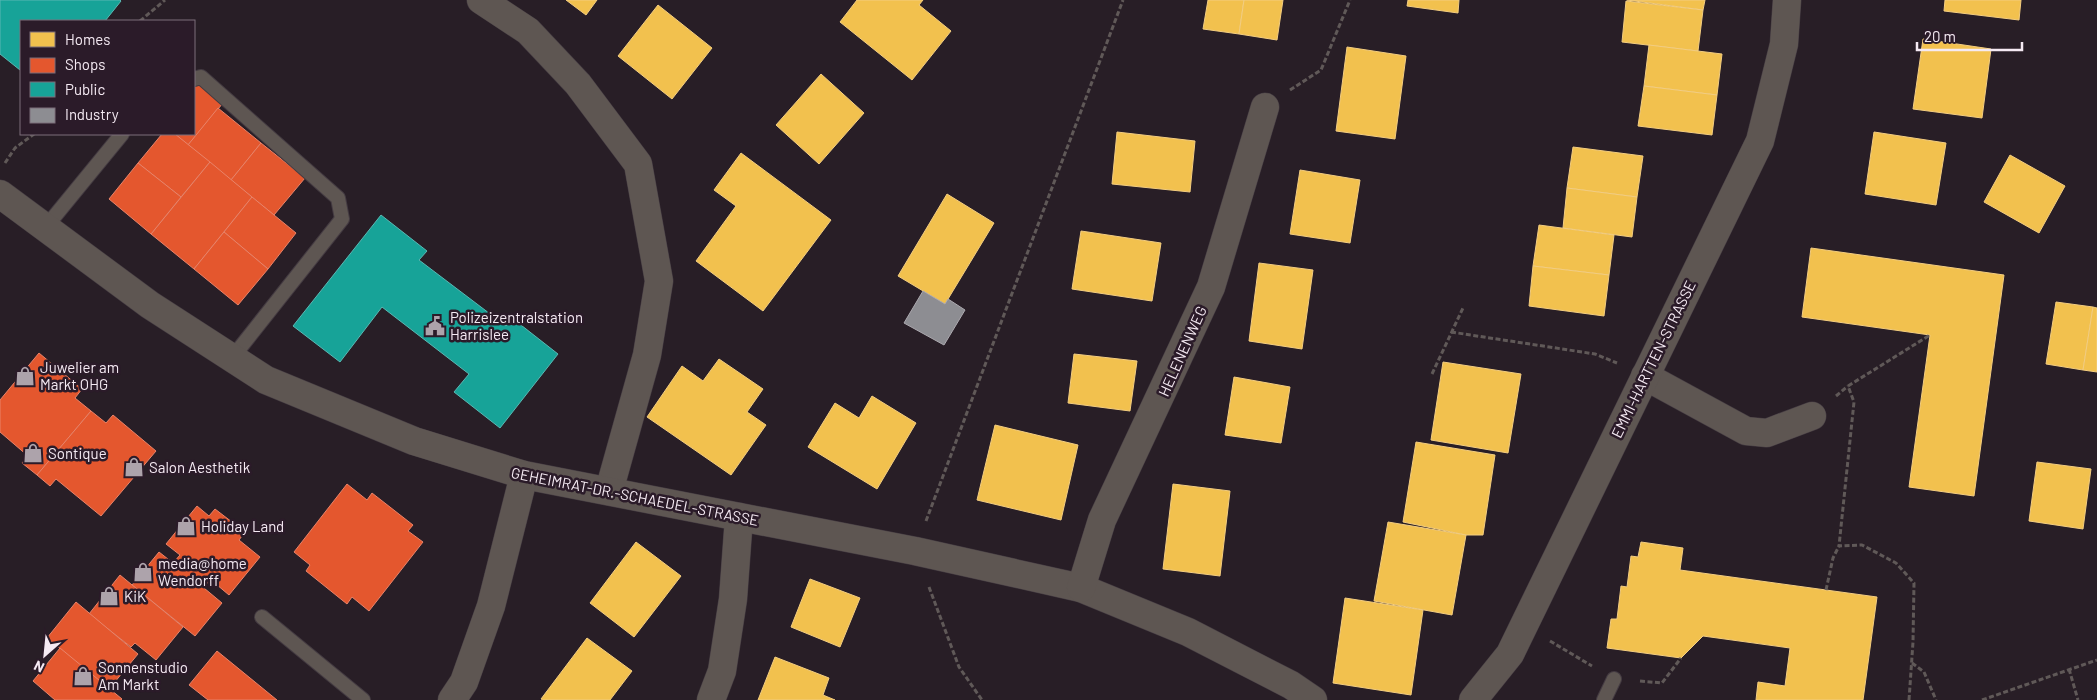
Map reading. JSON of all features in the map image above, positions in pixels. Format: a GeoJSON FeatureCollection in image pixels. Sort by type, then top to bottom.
{"type":"FeatureCollection","features":[{"type":"Feature","properties":{"kind":"street"},"geometry":{"type":"LineString","coordinates":[[481,0],[528,31],[578,84],[638,164],[659,281],[647,356],[609,491]]}},
{"type":"Feature","properties":{"kind":"street","name":"EMMI-HARTTEN-STRASSE"},"geometry":{"type":"LineString","coordinates":[[1473,700],[1510,654],[1760,142],[1784,44],[1787,0]]}},
{"type":"Feature","properties":{"kind":"street","name":"HELENENWEG"},"geometry":{"type":"LineString","coordinates":[[1081,588],[1102,520],[1211,286],[1265,106]]}},
{"type":"Feature","properties":{"kind":"street","name":"GEHEIMRAT-DR.-SCHAEDEL-STRASSE"},"geometry":{"type":"LineString","coordinates":[[0,194],[150,305],[266,380],[414,441],[524,476],[915,551],[1081,588],[1188,632],[1291,685],[1313,700]]}},
{"type":"Feature","properties":{"kind":"street"},"geometry":{"type":"LineString","coordinates":[[1645,376],[1746,431],[1767,433],[1812,416]]}},
{"type":"Feature","properties":{"kind":"street"},"geometry":{"type":"LineString","coordinates":[[452,700],[464,682],[491,606],[524,476]]}},
{"type":"Feature","properties":{"kind":"street"},"geometry":{"type":"LineString","coordinates":[[711,700],[722,671],[733,599],[739,517]]}},
{"type":"Feature","properties":{"kind":"lane"},"geometry":{"type":"LineString","coordinates":[[195,79],[201,77],[338,198],[342,219],[232,358]]}},
{"type":"Feature","properties":{"kind":"lane"},"geometry":{"type":"LineString","coordinates":[[45,228],[121,135]]}},
{"type":"Feature","properties":{"kind":"lane"},"geometry":{"type":"LineString","coordinates":[[262,618],[363,700]]}},
{"type":"Feature","properties":{"kind":"lane"},"geometry":{"type":"LineString","coordinates":[[1604,700],[1614,679]]}},
{"type":"Feature","properties":{"kind":"path"},"geometry":{"type":"LineString","coordinates":[[141,20],[165,0]]}},
{"type":"Feature","properties":{"kind":"path"},"geometry":{"type":"LineString","coordinates":[[982,700],[959,667],[915,551],[1123,0]]}},
{"type":"Feature","properties":{"kind":"path"},"geometry":{"type":"LineString","coordinates":[[1265,106],[1321,70],[1350,0]]}},
{"type":"Feature","properties":{"kind":"path"},"geometry":{"type":"LineString","coordinates":[[0,170],[15,148],[33,135]]}},
{"type":"Feature","properties":{"kind":"path"},"geometry":{"type":"LineString","coordinates":[[1432,374],[1463,308]]}},
{"type":"Feature","properties":{"kind":"path"},"geometry":{"type":"LineString","coordinates":[[1452,332],[1595,354],[1645,376]]}},
{"type":"Feature","properties":{"kind":"path"},"geometry":{"type":"LineString","coordinates":[[1826,590],[1833,558],[1839,546],[1854,402],[1848,386],[1930,335]]}},
{"type":"Feature","properties":{"kind":"path"},"geometry":{"type":"LineString","coordinates":[[1839,546],[1862,545],[1896,563],[1914,583],[1909,700]]}},
{"type":"Feature","properties":{"kind":"path"},"geometry":{"type":"LineString","coordinates":[[1982,700],[2097,660]]}},
{"type":"Feature","properties":{"kind":"path"},"geometry":{"type":"LineString","coordinates":[[1912,662],[1924,672],[1936,700]]}},
{"type":"Feature","properties":{"kind":"path"},"geometry":{"type":"LineString","coordinates":[[2069,669],[2078,700]]}},
{"type":"Feature","properties":{"kind":"building: Homes"},"geometry":{"type":"Polygon","coordinates":[[[566,0],[597,0],[586,15],[566,0]]]}},
{"type":"Feature","properties":{"kind":"building: Homes"},"geometry":{"type":"Polygon","coordinates":[[[857,0],[923,0],[919,5],[951,31],[912,80],[840,22],[857,0]]]}},
{"type":"Feature","properties":{"kind":"building: Homes"},"geometry":{"type":"Polygon","coordinates":[[[1208,0],[1244,0],[1239,34],[1203,29],[1208,0]]]}},
{"type":"Feature","properties":{"kind":"building: Homes"},"geometry":{"type":"Polygon","coordinates":[[[1244,0],[1283,0],[1277,40],[1239,34],[1244,0]]]}},
{"type":"Feature","properties":{"kind":"building: Homes"},"geometry":{"type":"Polygon","coordinates":[[[1408,0],[1459,0],[1458,13],[1407,6],[1408,0]]]}},
{"type":"Feature","properties":{"kind":"building: Homes"},"geometry":{"type":"Polygon","coordinates":[[[1627,0],[1705,0],[1703,10],[1627,0]]]}},
{"type":"Feature","properties":{"kind":"building: Homes"},"geometry":{"type":"Polygon","coordinates":[[[1945,0],[2021,0],[2019,20],[1944,11],[1945,0]]]}},
{"type":"Feature","properties":{"kind":"building: Homes"},"geometry":{"type":"Polygon","coordinates":[[[1626,1],[1703,10],[1698,51],[1622,42],[1626,1]]]}},
{"type":"Feature","properties":{"kind":"building: Homes"},"geometry":{"type":"Polygon","coordinates":[[[658,5],[712,48],[672,99],[618,56],[658,5]]]}},
{"type":"Feature","properties":{"kind":"building: Homes"},"geometry":{"type":"Polygon","coordinates":[[[1923,39],[1991,49],[1982,118],[1913,109],[1923,39]]]}},
{"type":"Feature","properties":{"kind":"building: Homes"},"geometry":{"type":"Polygon","coordinates":[[[1649,45],[1722,54],[1717,95],[1644,86],[1649,45]]]}},
{"type":"Feature","properties":{"kind":"building: Homes"},"geometry":{"type":"Polygon","coordinates":[[[1347,47],[1406,56],[1395,139],[1336,131],[1347,47]]]}},
{"type":"Feature","properties":{"kind":"building: Homes"},"geometry":{"type":"Polygon","coordinates":[[[821,74],[864,113],[819,164],[776,125],[821,74]]]}},
{"type":"Feature","properties":{"kind":"building: Homes"},"geometry":{"type":"Polygon","coordinates":[[[1644,86],[1717,95],[1712,135],[1638,126],[1644,86]]]}},
{"type":"Feature","properties":{"kind":"building: Homes"},"geometry":{"type":"Polygon","coordinates":[[[1117,132],[1195,141],[1190,192],[1112,184],[1117,132]]]}},
{"type":"Feature","properties":{"kind":"building: Homes"},"geometry":{"type":"Polygon","coordinates":[[[1874,132],[1946,143],[1936,205],[1865,194],[1874,132]]]}},
{"type":"Feature","properties":{"kind":"building: Homes"},"geometry":{"type":"Polygon","coordinates":[[[1573,147],[1643,156],[1637,197],[1567,188],[1573,147]]]}},
{"type":"Feature","properties":{"kind":"building: Homes"},"geometry":{"type":"Polygon","coordinates":[[[741,153],[831,220],[763,311],[696,261],[736,206],[714,190],[741,153]]]}},
{"type":"Feature","properties":{"kind":"building: Homes"},"geometry":{"type":"Polygon","coordinates":[[[2010,155],[2065,186],[2039,233],[1984,202],[2010,155]]]}},
{"type":"Feature","properties":{"kind":"building: Homes"},"geometry":{"type":"Polygon","coordinates":[[[1300,170],[1360,180],[1350,243],[1290,234],[1300,170]]]}},
{"type":"Feature","properties":{"kind":"building: Homes"},"geometry":{"type":"Polygon","coordinates":[[[1567,188],[1637,197],[1632,237],[1563,228],[1567,188]]]}},
{"type":"Feature","properties":{"kind":"building: Homes"},"geometry":{"type":"Polygon","coordinates":[[[947,194],[994,223],[945,304],[898,276],[947,194]]]}},
{"type":"Feature","properties":{"kind":"building: Homes"},"geometry":{"type":"Polygon","coordinates":[[[1539,225],[1614,235],[1609,275],[1533,266],[1539,225]]]}},
{"type":"Feature","properties":{"kind":"building: Homes"},"geometry":{"type":"Polygon","coordinates":[[[1081,231],[1161,243],[1152,301],[1072,289],[1081,231]]]}},
{"type":"Feature","properties":{"kind":"building: Homes"},"geometry":{"type":"Polygon","coordinates":[[[1811,248],[2004,275],[1974,496],[1909,487],[1930,335],[1802,317],[1811,248]]]}},
{"type":"Feature","properties":{"kind":"building: Homes"},"geometry":{"type":"Polygon","coordinates":[[[1259,263],[1313,270],[1302,349],[1249,341],[1259,263]]]}},
{"type":"Feature","properties":{"kind":"building: Homes"},"geometry":{"type":"Polygon","coordinates":[[[1533,266],[1609,275],[1604,316],[1529,306],[1533,266]]]}},
{"type":"Feature","properties":{"kind":"building: Homes"},"geometry":{"type":"Polygon","coordinates":[[[2056,302],[2093,307],[2083,370],[2046,364],[2056,302]]]}},
{"type":"Feature","properties":{"kind":"building: Homes"},"geometry":{"type":"Polygon","coordinates":[[[2093,307],[2097,308],[2097,372],[2083,370],[2093,307]]]}},
{"type":"Feature","properties":{"kind":"building: Homes"},"geometry":{"type":"Polygon","coordinates":[[[1074,354],[1137,361],[1130,411],[1068,403],[1074,354]]]}},
{"type":"Feature","properties":{"kind":"building: Homes"},"geometry":{"type":"Polygon","coordinates":[[[719,359],[763,389],[747,412],[766,425],[731,475],[647,417],[682,366],[703,381],[719,359]]]}},
{"type":"Feature","properties":{"kind":"building: Homes"},"geometry":{"type":"Polygon","coordinates":[[[1443,362],[1521,374],[1508,453],[1431,440],[1443,362]]]}},
{"type":"Feature","properties":{"kind":"building: Homes"},"geometry":{"type":"Polygon","coordinates":[[[1234,377],[1290,387],[1281,443],[1225,435],[1234,377]]]}},
{"type":"Feature","properties":{"kind":"building: Homes"},"geometry":{"type":"Polygon","coordinates":[[[872,396],[916,423],[877,489],[808,447],[835,403],[859,418],[872,396]]]}},
{"type":"Feature","properties":{"kind":"building: Homes"},"geometry":{"type":"Polygon","coordinates":[[[995,425],[1078,445],[1061,520],[977,500],[995,425]]]}},
{"type":"Feature","properties":{"kind":"building: Homes"},"geometry":{"type":"Polygon","coordinates":[[[1416,442],[1495,455],[1483,535],[1466,535],[1403,522],[1416,442]]]}},
{"type":"Feature","properties":{"kind":"building: Homes"},"geometry":{"type":"Polygon","coordinates":[[[2037,462],[2091,469],[2083,529],[2029,521],[2037,462]]]}},
{"type":"Feature","properties":{"kind":"building: Homes"},"geometry":{"type":"Polygon","coordinates":[[[1173,484],[1230,491],[1220,576],[1163,569],[1173,484]]]}},
{"type":"Feature","properties":{"kind":"building: Homes"},"geometry":{"type":"Polygon","coordinates":[[[1388,522],[1466,535],[1452,615],[1374,601],[1388,522]]]}},
{"type":"Feature","properties":{"kind":"building: Homes"},"geometry":{"type":"Polygon","coordinates":[[[636,542],[681,576],[634,637],[590,603],[636,542]]]}},
{"type":"Feature","properties":{"kind":"building: Homes"},"geometry":{"type":"Polygon","coordinates":[[[1641,542],[1683,548],[1680,570],[1877,597],[1863,700],[1756,700],[1758,682],[1785,686],[1790,648],[1703,636],[1681,658],[1607,648],[1611,619],[1617,619],[1621,586],[1627,587],[1631,556],[1638,557],[1641,542]]]}},
{"type":"Feature","properties":{"kind":"building: Homes"},"geometry":{"type":"Polygon","coordinates":[[[810,579],[860,598],[840,647],[791,627],[810,579]]]}},
{"type":"Feature","properties":{"kind":"building: Homes"},"geometry":{"type":"Polygon","coordinates":[[[1345,598],[1423,610],[1411,695],[1333,683],[1345,598]]]}},
{"type":"Feature","properties":{"kind":"building: Homes"},"geometry":{"type":"Polygon","coordinates":[[[587,638],[632,671],[610,700],[541,699],[587,638]]]}},
{"type":"Feature","properties":{"kind":"building: Homes"},"geometry":{"type":"Polygon","coordinates":[[[775,657],[829,678],[823,695],[835,700],[758,700],[775,657]]]}},
{"type":"Feature","properties":{"kind":"building: Shops"},"geometry":{"type":"Polygon","coordinates":[[[195,81],[223,103],[188,145],[176,135],[195,135],[195,81]]]}},
{"type":"Feature","properties":{"kind":"building: Shops"},"geometry":{"type":"Polygon","coordinates":[[[218,108],[261,143],[231,180],[188,145],[218,108]]]}},
{"type":"Feature","properties":{"kind":"building: Shops"},"geometry":{"type":"Polygon","coordinates":[[[161,135],[176,135],[210,162],[181,197],[138,163],[161,135]]]}},
{"type":"Feature","properties":{"kind":"building: Shops"},"geometry":{"type":"Polygon","coordinates":[[[261,143],[305,178],[274,215],[231,180],[261,143]]]}},
{"type":"Feature","properties":{"kind":"building: Shops"},"geometry":{"type":"Polygon","coordinates":[[[210,162],[252,197],[194,269],[151,234],[210,162]]]}},
{"type":"Feature","properties":{"kind":"building: Shops"},"geometry":{"type":"Polygon","coordinates":[[[138,163],[181,197],[151,234],[109,199],[138,163]]]}},
{"type":"Feature","properties":{"kind":"building: Shops"},"geometry":{"type":"Polygon","coordinates":[[[252,197],[296,233],[268,269],[224,232],[252,197]]]}},
{"type":"Feature","properties":{"kind":"building: Shops"},"geometry":{"type":"Polygon","coordinates":[[[224,232],[268,269],[238,305],[194,269],[224,232]]]}},
{"type":"Feature","properties":{"kind":"building: Shops"},"geometry":{"type":"Polygon","coordinates":[[[39,353],[82,389],[75,398],[91,411],[37,475],[22,463],[28,456],[0,432],[0,400],[39,353]]]}},
{"type":"Feature","properties":{"kind":"building: Shops"},"geometry":{"type":"Polygon","coordinates":[[[91,411],[106,423],[113,415],[156,451],[101,516],[56,479],[50,486],[37,475],[91,411]]]}},
{"type":"Feature","properties":{"kind":"building: Shops"},"geometry":{"type":"Polygon","coordinates":[[[347,484],[367,500],[372,493],[413,525],[408,531],[423,542],[369,611],[352,597],[347,604],[306,571],[310,565],[294,552],[347,484]]]}},
{"type":"Feature","properties":{"kind":"building: Shops"},"geometry":{"type":"Polygon","coordinates":[[[197,506],[209,516],[215,509],[245,532],[239,540],[260,557],[229,595],[210,579],[204,588],[222,603],[195,636],[132,585],[159,552],[173,563],[180,555],[166,544],[197,506]]]}},
{"type":"Feature","properties":{"kind":"building: Shops"},"geometry":{"type":"Polygon","coordinates":[[[120,575],[183,627],[156,660],[135,643],[131,647],[89,614],[120,575]]]}},
{"type":"Feature","properties":{"kind":"building: Shops"},"geometry":{"type":"Polygon","coordinates":[[[76,602],[138,654],[109,689],[47,638],[76,602]]]}},
{"type":"Feature","properties":{"kind":"building: Shops"},"geometry":{"type":"Polygon","coordinates":[[[60,648],[122,699],[55,700],[33,681],[60,648]]]}},
{"type":"Feature","properties":{"kind":"building: Shops"},"geometry":{"type":"Polygon","coordinates":[[[217,651],[277,700],[208,700],[189,685],[217,651]]]}},
{"type":"Feature","properties":{"kind":"building: Public"},"geometry":{"type":"Polygon","coordinates":[[[0,0],[121,1],[106,20],[20,20],[20,70],[0,54],[0,0]]]}},
{"type":"Feature","properties":{"kind":"building: Public"},"geometry":{"type":"Polygon","coordinates":[[[381,215],[427,251],[419,260],[506,326],[512,318],[558,354],[500,428],[454,392],[469,374],[382,307],[340,362],[293,326],[381,215]]]}},
{"type":"Feature","properties":{"kind":"building: Industry"},"geometry":{"type":"Polygon","coordinates":[[[923,291],[945,304],[948,299],[965,310],[944,345],[904,323],[923,291]]]}},
{"type":"Feature","properties":{"kind":"place","name":"Polizeizentralstation Harrislee"},"geometry":{"type":"Point","coordinates":[435,326]}},
{"type":"Feature","properties":{"kind":"place","name":"Juwelier am Markt OHG"},"geometry":{"type":"Point","coordinates":[25,376]}},
{"type":"Feature","properties":{"kind":"place","name":"Sontique"},"geometry":{"type":"Point","coordinates":[33,453]}},
{"type":"Feature","properties":{"kind":"place","name":"Salon Aesthetik"},"geometry":{"type":"Point","coordinates":[134,467]}},
{"type":"Feature","properties":{"kind":"place","name":"Holiday Land"},"geometry":{"type":"Point","coordinates":[186,526]}},
{"type":"Feature","properties":{"kind":"place","name":"media@home Wendorff"},"geometry":{"type":"Point","coordinates":[143,572]}},
{"type":"Feature","properties":{"kind":"place","name":"KiK"},"geometry":{"type":"Point","coordinates":[109,596]}},
{"type":"Feature","properties":{"kind":"place","name":"Sonnenstudio Am Markt"},"geometry":{"type":"Point","coordinates":[83,676]}}]}
